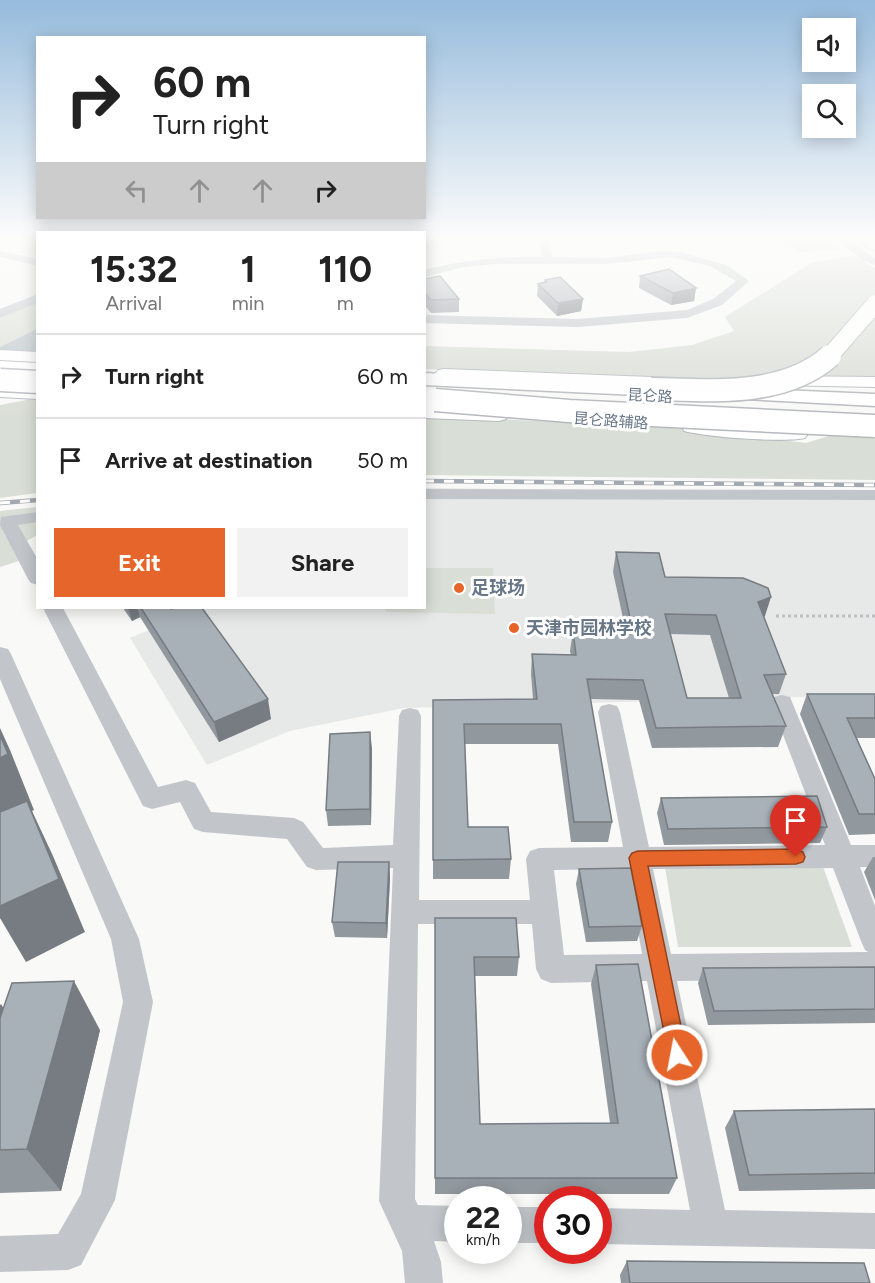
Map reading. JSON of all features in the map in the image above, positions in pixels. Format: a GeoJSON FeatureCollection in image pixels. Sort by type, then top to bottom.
{"type":"FeatureCollection","features":[{"type":"Feature","properties":{"kind":"highway"},"geometry":{"type":"LineString","coordinates":[[651,389],[736,389],[792,377],[830,356],[875,304]]}},
{"type":"Feature","properties":{"kind":"highway"},"geometry":{"type":"LineString","coordinates":[[0,367],[36,369]]}},
{"type":"Feature","properties":{"kind":"highway"},"geometry":{"type":"LineString","coordinates":[[426,379],[875,400]]}},
{"type":"Feature","properties":{"kind":"highway"},"geometry":{"type":"LineString","coordinates":[[4,391],[36,381]]}},
{"type":"Feature","properties":{"kind":"highway"},"geometry":{"type":"LineString","coordinates":[[427,399],[791,428],[875,430]]}},
{"type":"Feature","properties":{"kind":"highway","name":"昆仑路"},"geometry":{"type":"LineString","coordinates":[[427,399],[875,407]]}},
{"type":"Feature","properties":{"kind":"highway","name":"昆仑路"},"geometry":{"type":"LineString","coordinates":[[427,399],[875,419]]}},
{"type":"Feature","properties":{"kind":"highway"},"geometry":{"type":"LineString","coordinates":[[791,428],[875,426]]}},
{"type":"Feature","properties":{"kind":"main road"},"geometry":{"type":"LineString","coordinates":[[0,355],[36,357]]}},
{"type":"Feature","properties":{"kind":"main road"},"geometry":{"type":"LineString","coordinates":[[426,373],[669,384],[875,382]]}},
{"type":"Feature","properties":{"kind":"main road"},"geometry":{"type":"LineString","coordinates":[[4,391],[36,394]]}},
{"type":"Feature","properties":{"kind":"street"},"geometry":{"type":"LineString","coordinates":[[426,319],[579,323],[687,314],[705,310],[725,297]]}},
{"type":"Feature","properties":{"kind":"street"},"geometry":{"type":"LineString","coordinates":[[0,314],[36,299]]}},
{"type":"Feature","properties":{"kind":"street"},"geometry":{"type":"LineString","coordinates":[[426,494],[875,495]]}},
{"type":"Feature","properties":{"kind":"street"},"geometry":{"type":"LineString","coordinates":[[36,516],[4,522],[36,576]]}},
{"type":"Feature","properties":{"kind":"street"},"geometry":{"type":"LineString","coordinates":[[54,609],[153,799],[186,790],[203,822],[294,829],[316,859],[406,856]]}},
{"type":"Feature","properties":{"kind":"street"},"geometry":{"type":"LineString","coordinates":[[0,654],[125,939],[138,1002],[97,1200],[68,1252],[0,1254]]}},
{"type":"Feature","properties":{"kind":"street"},"geometry":{"type":"LineString","coordinates":[[782,703],[875,941]]}},
{"type":"Feature","properties":{"kind":"street"},"geometry":{"type":"LineString","coordinates":[[609,712],[711,1228]]}},
{"type":"Feature","properties":{"kind":"street"},"geometry":{"type":"LineString","coordinates":[[410,716],[397,1201],[425,1266],[424,1283]]}},
{"type":"Feature","properties":{"kind":"street"},"geometry":{"type":"LineString","coordinates":[[875,856],[539,860],[551,969],[875,965]]}},
{"type":"Feature","properties":{"kind":"street"},"geometry":{"type":"LineString","coordinates":[[405,912],[545,912]]}},
{"type":"Feature","properties":{"kind":"street"},"geometry":{"type":"LineString","coordinates":[[408,1223],[444,1224]]}},
{"type":"Feature","properties":{"kind":"street"},"geometry":{"type":"LineString","coordinates":[[612,1226],[875,1231]]}},
{"type":"Feature","properties":{"kind":"path"},"geometry":{"type":"LineString","coordinates":[[776,616],[875,616]]}},
{"type":"Feature","properties":{"kind":"shaded area"},"geometry":{"type":"Polygon","coordinates":[[[757,297],[875,297],[875,379],[687,380],[426,369],[426,346],[629,352],[692,345],[734,331],[725,317],[757,297]]]}},
{"type":"Feature","properties":{"kind":"shaded area"},"geometry":{"type":"Polygon","coordinates":[[[36,303],[36,380],[0,393],[0,318],[36,303]]]}},
{"type":"Feature","properties":{"kind":"shaded area"},"geometry":{"type":"Polygon","coordinates":[[[36,329],[36,360],[0,378],[0,347],[36,329]]]}},
{"type":"Feature","properties":{"kind":"shaded area"},"geometry":{"type":"Polygon","coordinates":[[[36,398],[36,493],[0,498],[0,405],[36,398]]]}},
{"type":"Feature","properties":{"kind":"shaded area"},"geometry":{"type":"Polygon","coordinates":[[[426,415],[672,428],[806,443],[841,432],[875,432],[875,480],[426,475],[426,415]]]}},
{"type":"Feature","properties":{"kind":"shaded area","name":"天津市园林学校"},"geometry":{"type":"Polygon","coordinates":[[[426,488],[875,493],[875,695],[404,708],[290,731],[207,765],[130,638],[177,618],[171,609],[426,609],[426,488]]]}},
{"type":"Feature","properties":{"kind":"shaded area"},"geometry":{"type":"Polygon","coordinates":[[[36,507],[36,536],[15,548],[19,561],[0,567],[0,511],[36,507]]]}},
{"type":"Feature","properties":{"kind":"shaded area","name":"足球场"},"geometry":{"type":"Polygon","coordinates":[[[426,568],[493,568],[495,614],[386,612],[386,609],[426,609],[426,568]]]}},
{"type":"Feature","properties":{"kind":"shaded area"},"geometry":{"type":"Polygon","coordinates":[[[822,864],[852,947],[678,947],[665,867],[822,864]]]}},
{"type":"Feature","properties":{"kind":"building"},"geometry":{"type":"Polygon","coordinates":[[[428,297],[457,297],[459,299],[431,300],[428,297]]]}},
{"type":"Feature","properties":{"kind":"building"},"geometry":{"type":"Polygon","coordinates":[[[552,297],[581,297],[583,299],[558,303],[552,297]]]}},
{"type":"Feature","properties":{"kind":"building"},"geometry":{"type":"Polygon","coordinates":[[[616,552],[659,553],[665,577],[743,578],[768,588],[771,597],[758,602],[786,674],[764,675],[786,726],[656,728],[643,680],[587,679],[612,822],[574,822],[561,724],[464,724],[468,827],[508,827],[511,859],[433,860],[433,700],[537,699],[532,654],[576,655],[573,631],[633,632],[616,552]],[[665,614],[687,698],[741,698],[716,615],[665,614]]]}},
{"type":"Feature","properties":{"kind":"building"},"geometry":{"type":"Polygon","coordinates":[[[142,609],[203,609],[268,699],[214,722],[142,609]]]}},
{"type":"Feature","properties":{"kind":"building"},"geometry":{"type":"Polygon","coordinates":[[[807,694],[875,694],[875,718],[847,718],[875,779],[875,814],[859,814],[807,694]]]}},
{"type":"Feature","properties":{"kind":"building"},"geometry":{"type":"Polygon","coordinates":[[[370,732],[370,809],[326,810],[330,734],[370,732]]]}},
{"type":"Feature","properties":{"kind":"building"},"geometry":{"type":"Polygon","coordinates":[[[0,735],[8,754],[0,758],[0,735]]]}},
{"type":"Feature","properties":{"kind":"building"},"geometry":{"type":"Polygon","coordinates":[[[817,796],[827,827],[668,829],[661,798],[817,796]]]}},
{"type":"Feature","properties":{"kind":"building"},"geometry":{"type":"Polygon","coordinates":[[[27,801],[59,879],[0,906],[0,812],[27,801]]]}},
{"type":"Feature","properties":{"kind":"building"},"geometry":{"type":"Polygon","coordinates":[[[338,862],[389,862],[386,923],[332,922],[338,862]]]}},
{"type":"Feature","properties":{"kind":"building"},"geometry":{"type":"Polygon","coordinates":[[[631,868],[642,926],[589,927],[579,869],[631,868]]]}},
{"type":"Feature","properties":{"kind":"building"},"geometry":{"type":"Polygon","coordinates":[[[435,918],[516,918],[519,957],[474,957],[480,1124],[618,1123],[596,965],[638,964],[677,1178],[435,1178],[435,918]]]}},
{"type":"Feature","properties":{"kind":"building"},"geometry":{"type":"Polygon","coordinates":[[[875,967],[875,1009],[714,1011],[703,968],[875,967]]]}},
{"type":"Feature","properties":{"kind":"building"},"geometry":{"type":"Polygon","coordinates":[[[74,981],[27,1149],[0,1150],[0,1018],[12,983],[74,981]]]}},
{"type":"Feature","properties":{"kind":"building"},"geometry":{"type":"Polygon","coordinates":[[[875,1109],[875,1173],[749,1175],[734,1111],[875,1109]]]}},
{"type":"Feature","properties":{"kind":"building"},"geometry":{"type":"Polygon","coordinates":[[[627,1261],[864,1263],[870,1283],[630,1283],[627,1261]]]}},
{"type":"Feature","properties":{"kind":"railway"},"geometry":{"type":"LineString","coordinates":[[426,481],[875,485]]}},
{"type":"Feature","properties":{"kind":"railway"},"geometry":{"type":"LineString","coordinates":[[0,503],[36,500]]}},
{"type":"Feature","properties":{"kind":"place","name":"足球场"},"geometry":{"type":"Point","coordinates":[459,588]}},
{"type":"Feature","properties":{"kind":"place","name":"天津市园林学校"},"geometry":{"type":"Point","coordinates":[514,628]}},
{"type":"Feature","properties":{"kind":"route"},"geometry":{"type":"LineString","coordinates":[[677,1055],[638,858],[796,857]]}}]}
